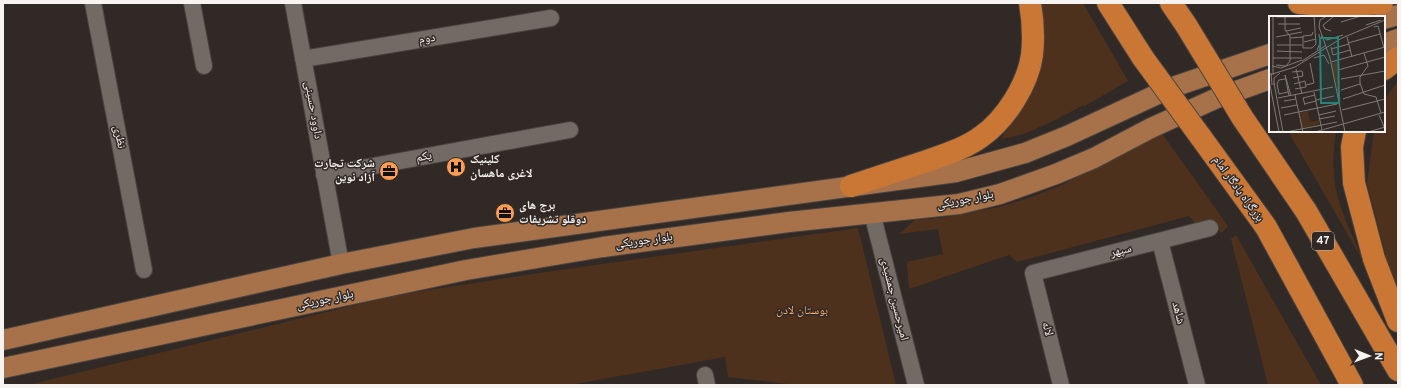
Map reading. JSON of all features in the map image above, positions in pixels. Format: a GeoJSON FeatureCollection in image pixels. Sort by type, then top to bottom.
{"type":"FeatureCollection","features":[{"type":"Feature","properties":{"kind":"highway"},"geometry":{"type":"LineString","coordinates":[[851,186],[957,150],[982,137],[998,122],[1010,107],[1019,91],[1027,73],[1032,56],[1033,35],[1030,3]]}},
{"type":"Feature","properties":{"kind":"highway","name":"بزرگراه یادگار امام"},"geometry":{"type":"LineString","coordinates":[[1108,3],[1143,58],[1266,227],[1352,385]]}},
{"type":"Feature","properties":{"kind":"highway","name":"47"},"geometry":{"type":"LineString","coordinates":[[1171,3],[1242,117],[1306,211],[1398,370]]}},
{"type":"Feature","properties":{"kind":"highway"},"geometry":{"type":"LineString","coordinates":[[1299,3],[1334,6],[1382,3]]}},
{"type":"Feature","properties":{"kind":"highway"},"geometry":{"type":"LineString","coordinates":[[1385,68],[1398,58]]}},
{"type":"Feature","properties":{"kind":"highway"},"geometry":{"type":"LineString","coordinates":[[1355,132],[1352,147],[1354,183],[1374,259],[1398,321]]}},
{"type":"Feature","properties":{"kind":"main road"},"geometry":{"type":"LineString","coordinates":[[1385,19],[1398,15]]}},
{"type":"Feature","properties":{"kind":"main road"},"geometry":{"type":"LineString","coordinates":[[1385,44],[1398,39]]}},
{"type":"Feature","properties":{"kind":"main road"},"geometry":{"type":"LineString","coordinates":[[3,340],[341,264],[474,238],[956,172],[1025,153],[1067,136],[1173,86],[1269,54]]}},
{"type":"Feature","properties":{"kind":"main road","name":"بلوار جوریکی"},"geometry":{"type":"LineString","coordinates":[[3,368],[466,270],[603,247],[789,222],[959,204],[1000,194],[1056,174],[1217,98],[1269,79]]}},
{"type":"Feature","properties":{"kind":"main road"},"geometry":{"type":"LineString","coordinates":[[466,270],[474,238]]}},
{"type":"Feature","properties":{"kind":"street","name":"نظری"},"geometry":{"type":"LineString","coordinates":[[93,3],[144,270]]}},
{"type":"Feature","properties":{"kind":"street"},"geometry":{"type":"LineString","coordinates":[[192,3],[204,66]]}},
{"type":"Feature","properties":{"kind":"street","name":"داوود حسینی"},"geometry":{"type":"LineString","coordinates":[[293,3],[341,264]]}},
{"type":"Feature","properties":{"kind":"street","name":"دوم"},"geometry":{"type":"LineString","coordinates":[[303,59],[551,18]]}},
{"type":"Feature","properties":{"kind":"street","name":"یکم"},"geometry":{"type":"LineString","coordinates":[[324,175],[570,130]]}},
{"type":"Feature","properties":{"kind":"street","name":"امیرحسین جمشیدی"},"geometry":{"type":"LineString","coordinates":[[872,213],[916,385]]}},
{"type":"Feature","properties":{"kind":"street","name":"سپهر"},"geometry":{"type":"LineString","coordinates":[[1032,273],[1210,228]]}},
{"type":"Feature","properties":{"kind":"street","name":"شاهد"},"geometry":{"type":"LineString","coordinates":[[1160,241],[1196,385]]}},
{"type":"Feature","properties":{"kind":"street","name":"لاله"},"geometry":{"type":"LineString","coordinates":[[1032,273],[1061,385]]}},
{"type":"Feature","properties":{"kind":"green space"},"geometry":{"type":"Polygon","coordinates":[[[1039,3],[1083,3],[1128,81],[1083,107],[1084,105],[1044,125],[1022,134],[1001,139],[1024,103],[1039,3]]]}},
{"type":"Feature","properties":{"kind":"green space"},"geometry":{"type":"Polygon","coordinates":[[[1398,81],[1398,292],[1392,280],[1367,183],[1374,132],[1385,132],[1385,99],[1398,81]]]}},
{"type":"Feature","properties":{"kind":"green space"},"geometry":{"type":"Polygon","coordinates":[[[1161,132],[1228,226],[1222,233],[1210,223],[1198,226],[1189,216],[1017,262],[1009,255],[909,289],[907,262],[943,254],[938,229],[899,234],[915,220],[947,217],[999,207],[1029,198],[1064,184],[1161,132]]]}},
{"type":"Feature","properties":{"kind":"green space"},"geometry":{"type":"Polygon","coordinates":[[[1289,132],[1336,132],[1333,160],[1336,189],[1343,214],[1363,261],[1289,132]]]}},
{"type":"Feature","properties":{"kind":"green space","name":"بوستان لادن"},"geometry":{"type":"Polygon","coordinates":[[[858,228],[896,385],[796,385],[728,377],[725,357],[570,385],[28,385],[396,295],[546,272],[858,228]]]}},
{"type":"Feature","properties":{"kind":"green space"},"geometry":{"type":"Polygon","coordinates":[[[1236,235],[1321,385],[1268,385],[1231,239],[1236,235]]]}},
{"type":"Feature","properties":{"kind":"place","name":"کلینیک لاغری ماهسان"},"geometry":{"type":"Point","coordinates":[456,167]}},
{"type":"Feature","properties":{"kind":"place","name":"شرکت تجارت آزاد نوین"},"geometry":{"type":"Point","coordinates":[389,171]}},
{"type":"Feature","properties":{"kind":"place","name":"برج های دوقلو تشریفات"},"geometry":{"type":"Point","coordinates":[505,213]}}]}
